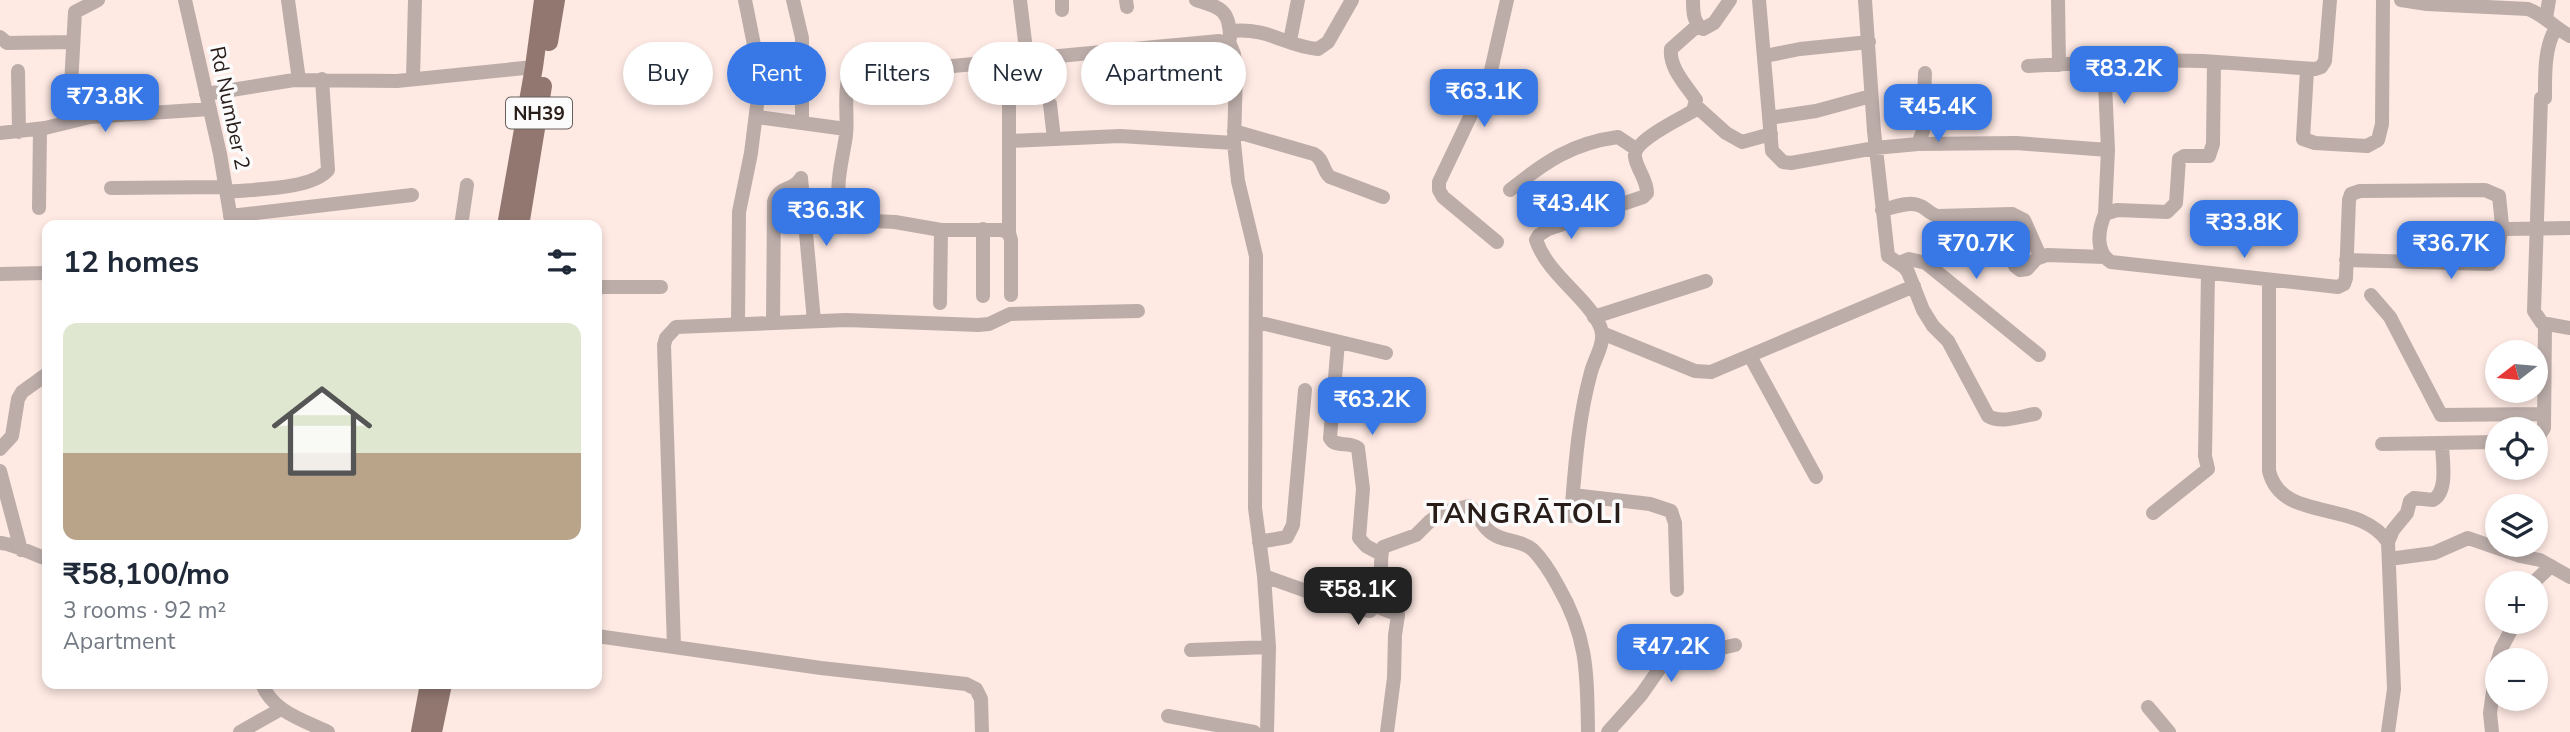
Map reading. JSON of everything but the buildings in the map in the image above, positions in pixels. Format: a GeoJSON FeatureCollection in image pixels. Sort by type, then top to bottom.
{"type":"FeatureCollection","features":[{"type":"Feature","properties":{"kind":"main road"},"geometry":{"type":"LineString","coordinates":[[507,220],[543,0]]}},
{"type":"Feature","properties":{"kind":"main road","name":"NH39"},"geometry":{"type":"LineString","coordinates":[[521,220],[556,0]]}},
{"type":"Feature","properties":{"kind":"main road"},"geometry":{"type":"LineString","coordinates":[[420,732],[428,689]]}},
{"type":"Feature","properties":{"kind":"main road"},"geometry":{"type":"LineString","coordinates":[[433,732],[442,689]]}},
{"type":"Feature","properties":{"kind":"street"},"geometry":{"type":"LineString","coordinates":[[69,122],[75,12],[98,0]]}},
{"type":"Feature","properties":{"kind":"street","name":"Rd Number 2"},"geometry":{"type":"LineString","coordinates":[[185,0],[231,220]]}},
{"type":"Feature","properties":{"kind":"street"},"geometry":{"type":"LineString","coordinates":[[288,0],[299,80]]}},
{"type":"Feature","properties":{"kind":"street"},"geometry":{"type":"LineString","coordinates":[[413,78],[415,0]]}},
{"type":"Feature","properties":{"kind":"street"},"geometry":{"type":"LineString","coordinates":[[738,324],[739,212],[757,117],[758,75],[745,0]]}},
{"type":"Feature","properties":{"kind":"street"},"geometry":{"type":"LineString","coordinates":[[793,0],[802,38],[802,121]]}},
{"type":"Feature","properties":{"kind":"street"},"geometry":{"type":"LineString","coordinates":[[1020,0],[1025,42]]}},
{"type":"Feature","properties":{"kind":"street"},"geometry":{"type":"LineString","coordinates":[[1196,0],[1216,6],[1226,13],[1236,72],[1234,137],[1238,181],[1256,256],[1255,508],[1264,576],[1269,648],[1267,732]]}},
{"type":"Feature","properties":{"kind":"street"},"geometry":{"type":"LineString","coordinates":[[1290,41],[1298,0]]}},
{"type":"Feature","properties":{"kind":"street"},"geometry":{"type":"LineString","coordinates":[[1067,54],[1219,41],[1254,30],[1311,48],[1324,47],[1352,0]]}},
{"type":"Feature","properties":{"kind":"street"},"geometry":{"type":"LineString","coordinates":[[1497,242],[1443,197],[1439,182],[1490,75],[1507,0]]}},
{"type":"Feature","properties":{"kind":"street"},"geometry":{"type":"LineString","coordinates":[[1693,0],[1698,26],[1703,29],[1708,28],[1730,0]]}},
{"type":"Feature","properties":{"kind":"street"},"geometry":{"type":"LineString","coordinates":[[1759,0],[1772,151],[1783,162],[1918,144],[2016,143],[2108,150]]}},
{"type":"Feature","properties":{"kind":"street"},"geometry":{"type":"LineString","coordinates":[[1865,0],[1875,148],[1888,256],[1909,272],[1923,310],[1933,326],[1948,341],[1988,416],[2004,419],[2035,414]]}},
{"type":"Feature","properties":{"kind":"street"},"geometry":{"type":"LineString","coordinates":[[2058,0],[2059,65]]}},
{"type":"Feature","properties":{"kind":"street"},"geometry":{"type":"LineString","coordinates":[[2028,66],[2104,62],[2214,62],[2307,69],[2321,67],[2325,61],[2330,0]]}},
{"type":"Feature","properties":{"kind":"street"},"geometry":{"type":"LineString","coordinates":[[2307,69],[2303,139],[2315,143],[2367,146],[2374,144],[2381,133],[2383,0]]}},
{"type":"Feature","properties":{"kind":"street"},"geometry":{"type":"LineString","coordinates":[[2401,0],[2528,9],[2570,36]]}},
{"type":"Feature","properties":{"kind":"street"},"geometry":{"type":"LineString","coordinates":[[2549,0],[2551,36],[2543,98],[2534,311],[2536,318],[2545,324],[2570,328]]}},
{"type":"Feature","properties":{"kind":"street"},"geometry":{"type":"LineString","coordinates":[[1571,516],[1581,419],[1590,374],[1602,342],[1602,333],[1594,317],[1541,254],[1536,240],[1548,229],[1643,197],[1647,193],[1647,185],[1634,156],[1636,149],[1643,141],[1693,111],[1696,106],[1696,100],[1670,57],[1671,49],[1698,26]]}},
{"type":"Feature","properties":{"kind":"street"},"geometry":{"type":"LineString","coordinates":[[0,37],[7,43],[72,42]]}},
{"type":"Feature","properties":{"kind":"street"},"geometry":{"type":"LineString","coordinates":[[1765,56],[1800,49],[1869,43]]}},
{"type":"Feature","properties":{"kind":"street"},"geometry":{"type":"LineString","coordinates":[[2104,62],[2108,150],[2105,214],[2099,245],[2104,257],[2111,262],[2338,287],[2344,284],[2346,278],[2346,260],[2347,209],[2354,192],[2493,192],[2501,203],[2502,225],[2497,254],[2490,264],[2346,260]]}},
{"type":"Feature","properties":{"kind":"street"},"geometry":{"type":"LineString","coordinates":[[2105,214],[2117,210],[2167,212],[2173,208],[2176,203],[2179,159],[2184,156],[2205,158],[2212,150],[2214,62]]}},
{"type":"Feature","properties":{"kind":"street"},"geometry":{"type":"LineString","coordinates":[[968,64],[852,77],[848,80],[840,205],[845,217],[851,220],[895,222],[941,230],[983,229],[1009,233]]}},
{"type":"Feature","properties":{"kind":"street"},"geometry":{"type":"LineString","coordinates":[[0,133],[40,129],[90,117],[208,101],[299,80],[379,81],[534,67]]}},
{"type":"Feature","properties":{"kind":"street"},"geometry":{"type":"LineString","coordinates":[[18,71],[19,132]]}},
{"type":"Feature","properties":{"kind":"street"},"geometry":{"type":"LineString","coordinates":[[1918,144],[1923,131],[1924,73]]}},
{"type":"Feature","properties":{"kind":"street"},"geometry":{"type":"LineString","coordinates":[[111,188],[226,189],[301,183],[323,176],[328,170],[322,79]]}},
{"type":"Feature","properties":{"kind":"street"},"geometry":{"type":"LineString","coordinates":[[1769,118],[1816,111],[1871,96]]}},
{"type":"Feature","properties":{"kind":"street"},"geometry":{"type":"LineString","coordinates":[[1009,105],[1011,295]]}},
{"type":"Feature","properties":{"kind":"street"},"geometry":{"type":"LineString","coordinates":[[1050,105],[1054,139]]}},
{"type":"Feature","properties":{"kind":"street"},"geometry":{"type":"LineString","coordinates":[[1696,106],[1726,133],[1742,142],[1771,134]]}},
{"type":"Feature","properties":{"kind":"street"},"geometry":{"type":"LineString","coordinates":[[757,117],[846,129]]}},
{"type":"Feature","properties":{"kind":"street"},"geometry":{"type":"LineString","coordinates":[[39,208],[40,129]]}},
{"type":"Feature","properties":{"kind":"street"},"geometry":{"type":"LineString","coordinates":[[1009,141],[1119,136],[1234,137],[1319,156],[1325,173],[1330,177],[1383,197]]}},
{"type":"Feature","properties":{"kind":"street"},"geometry":{"type":"LineString","coordinates":[[1510,190],[1543,163],[1568,151],[1618,137],[1636,149]]}},
{"type":"Feature","properties":{"kind":"street"},"geometry":{"type":"LineString","coordinates":[[773,323],[774,202],[776,194],[794,187],[801,178],[814,321]]}},
{"type":"Feature","properties":{"kind":"street"},"geometry":{"type":"LineString","coordinates":[[462,220],[467,185]]}},
{"type":"Feature","properties":{"kind":"street"},"geometry":{"type":"LineString","coordinates":[[238,220],[412,195]]}},
{"type":"Feature","properties":{"kind":"street"},"geometry":{"type":"LineString","coordinates":[[1882,210],[1912,204],[1925,205],[1931,215],[1938,216],[2012,214],[2024,220],[2040,256]]}},
{"type":"Feature","properties":{"kind":"street"},"geometry":{"type":"LineString","coordinates":[[2012,214],[2012,252],[2015,265],[2020,270],[2027,269],[2040,256],[2104,257]]}},
{"type":"Feature","properties":{"kind":"street"},"geometry":{"type":"LineString","coordinates":[[2502,225],[2512,230],[2570,228]]}},
{"type":"Feature","properties":{"kind":"street"},"geometry":{"type":"LineString","coordinates":[[983,229],[983,296]]}},
{"type":"Feature","properties":{"kind":"street"},"geometry":{"type":"LineString","coordinates":[[940,303],[941,230]]}},
{"type":"Feature","properties":{"kind":"street"},"geometry":{"type":"LineString","coordinates":[[1899,262],[1909,259],[1926,263],[2039,355]]}},
{"type":"Feature","properties":{"kind":"street"},"geometry":{"type":"LineString","coordinates":[[0,274],[42,273]]}},
{"type":"Feature","properties":{"kind":"street"},"geometry":{"type":"LineString","coordinates":[[2152,513],[2208,469],[2205,456],[2208,273]]}},
{"type":"Feature","properties":{"kind":"street"},"geometry":{"type":"LineString","coordinates":[[1594,317],[1706,281]]}},
{"type":"Feature","properties":{"kind":"street"},"geometry":{"type":"LineString","coordinates":[[2269,281],[2269,471],[2272,482],[2279,491],[2309,507],[2341,513],[2374,526],[2388,542]]}},
{"type":"Feature","properties":{"kind":"street"},"geometry":{"type":"LineString","coordinates":[[1602,333],[1695,372],[1711,373],[1914,286]]}},
{"type":"Feature","properties":{"kind":"street"},"geometry":{"type":"LineString","coordinates":[[602,287],[662,287]]}},
{"type":"Feature","properties":{"kind":"street"},"geometry":{"type":"LineString","coordinates":[[2371,295],[2390,317],[2441,415],[2544,414],[2545,324]]}},
{"type":"Feature","properties":{"kind":"street"},"geometry":{"type":"LineString","coordinates":[[674,646],[664,345],[666,338],[676,327],[814,321],[978,325],[989,324],[1010,314],[1138,311]]}},
{"type":"Feature","properties":{"kind":"street"},"geometry":{"type":"LineString","coordinates":[[1256,323],[1386,353]]}},
{"type":"Feature","properties":{"kind":"street"},"geometry":{"type":"LineString","coordinates":[[1339,342],[1329,438],[1335,443],[1355,445],[1358,448],[1363,489],[1359,538],[1366,546],[1381,554]]}},
{"type":"Feature","properties":{"kind":"street"},"geometry":{"type":"LineString","coordinates":[[1750,356],[1816,477]]}},
{"type":"Feature","properties":{"kind":"street"},"geometry":{"type":"LineString","coordinates":[[0,449],[12,436],[18,399],[22,392],[42,378]]}},
{"type":"Feature","properties":{"kind":"street"},"geometry":{"type":"LineString","coordinates":[[1259,542],[1287,537],[1293,525],[1305,390]]}},
{"type":"Feature","properties":{"kind":"street"},"geometry":{"type":"LineString","coordinates":[[2382,443],[2485,442]]}},
{"type":"Feature","properties":{"kind":"street"},"geometry":{"type":"LineString","coordinates":[[2388,732],[2394,689],[2388,542],[2393,530],[2407,513],[2410,500],[2433,500],[2441,494],[2442,443]]}},
{"type":"Feature","properties":{"kind":"street"},"geometry":{"type":"LineString","coordinates":[[0,471],[21,550]]}},
{"type":"Feature","properties":{"kind":"street"},"geometry":{"type":"LineString","coordinates":[[1573,495],[1650,504],[1671,511],[1675,523],[1677,590]]}},
{"type":"Feature","properties":{"kind":"street"},"geometry":{"type":"LineString","coordinates":[[1264,576],[1354,608],[1370,611],[1380,597],[1383,547],[1416,535],[1437,515],[1465,506],[1473,509],[1490,533],[1531,549],[1550,571],[1581,636],[1587,679],[1588,732]]}},
{"type":"Feature","properties":{"kind":"street"},"geometry":{"type":"LineString","coordinates":[[2389,559],[2434,553],[2468,538],[2540,560],[2570,577]]}},
{"type":"Feature","properties":{"kind":"street"},"geometry":{"type":"LineString","coordinates":[[0,543],[10,544],[42,557]]}},
{"type":"Feature","properties":{"kind":"street"},"geometry":{"type":"LineString","coordinates":[[2546,571],[2552,566]]}},
{"type":"Feature","properties":{"kind":"street"},"geometry":{"type":"LineString","coordinates":[[1376,606],[1396,613],[1398,621],[1387,732]]}},
{"type":"Feature","properties":{"kind":"street"},"geometry":{"type":"LineString","coordinates":[[602,637],[821,668],[966,684],[976,689],[982,699],[982,732]]}},
{"type":"Feature","properties":{"kind":"street"},"geometry":{"type":"LineString","coordinates":[[1608,732],[1674,652],[1713,650],[1735,645]]}},
{"type":"Feature","properties":{"kind":"street"},"geometry":{"type":"LineString","coordinates":[[1191,650],[1269,648]]}},
{"type":"Feature","properties":{"kind":"street"},"geometry":{"type":"LineString","coordinates":[[264,689],[281,709],[328,732]]}},
{"type":"Feature","properties":{"kind":"street"},"geometry":{"type":"LineString","coordinates":[[2148,707],[2169,732]]}},
{"type":"Feature","properties":{"kind":"street"},"geometry":{"type":"LineString","coordinates":[[240,732],[281,709]]}},
{"type":"Feature","properties":{"kind":"street"},"geometry":{"type":"LineString","coordinates":[[2490,711],[2492,732]]}},
{"type":"Feature","properties":{"kind":"street"},"geometry":{"type":"LineString","coordinates":[[1168,716],[1254,732]]}},
{"type":"Feature","properties":{"kind":"district","name":"TANGRĀTOLI"},"geometry":{"type":"Point","coordinates":[1525,513]}}]}
